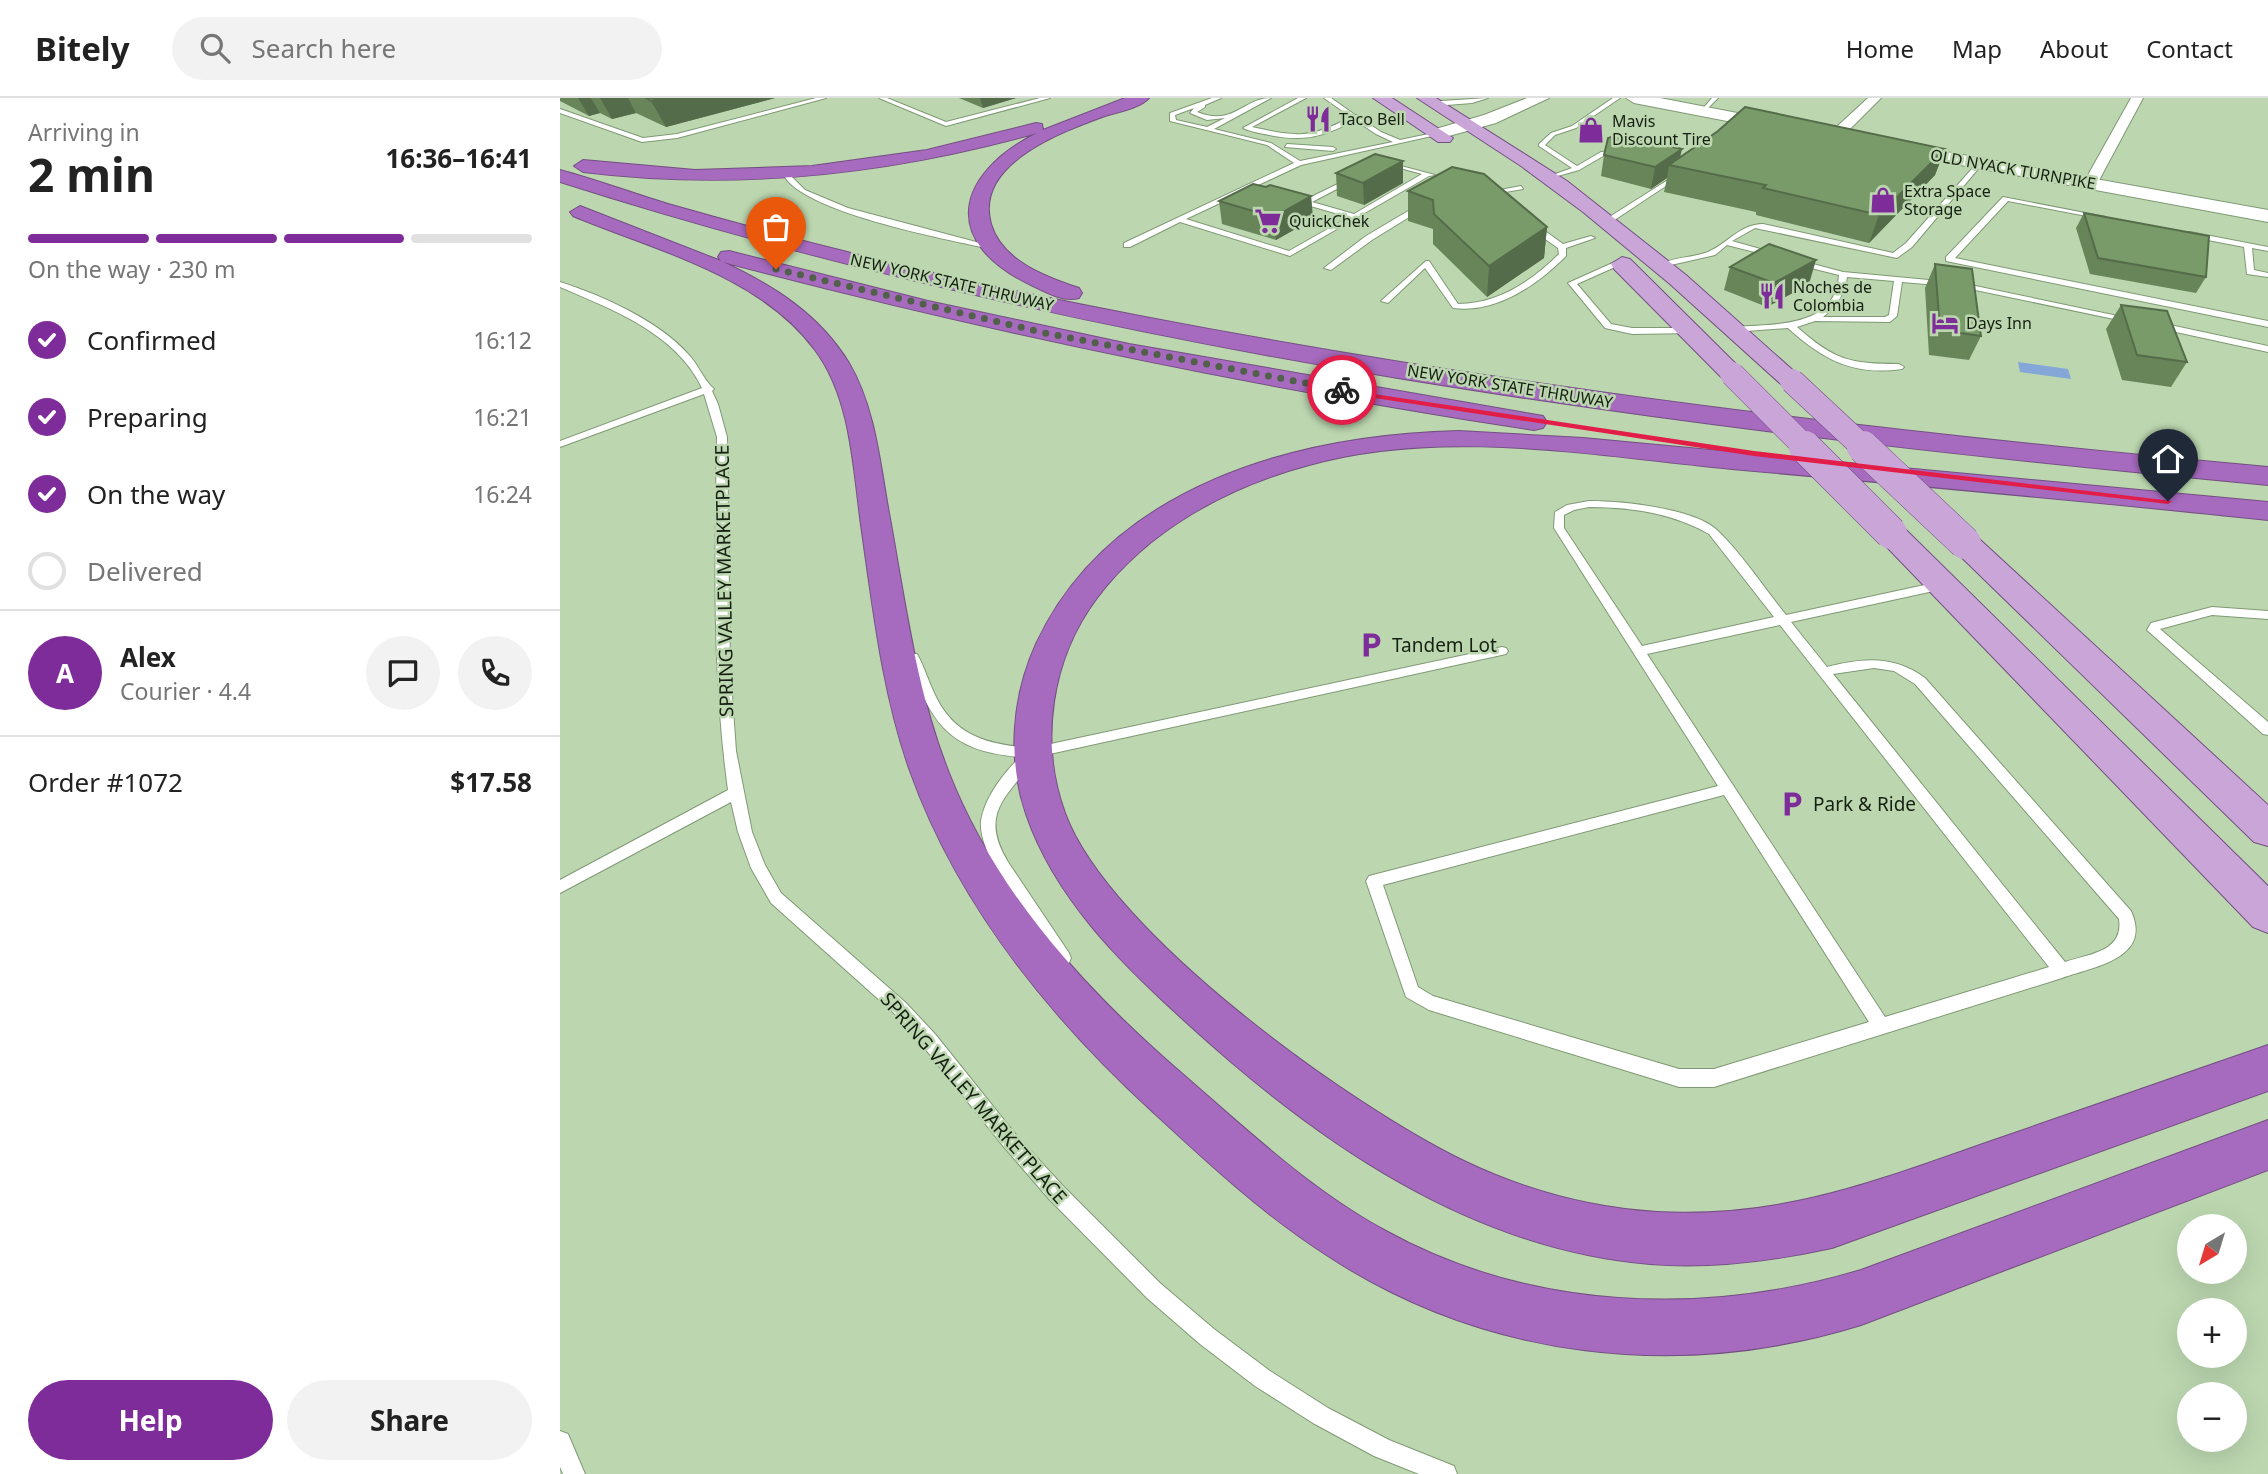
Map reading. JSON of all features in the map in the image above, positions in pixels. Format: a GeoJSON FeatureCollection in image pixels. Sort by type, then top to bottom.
{"type":"FeatureCollection","features":[{"type":"Feature","properties":{"kind":"highway"},"geometry":{"type":"LineString","coordinates":[[560,162],[659,174],[784,172],[875,162],[961,147],[1035,128],[1117,98]]}},
{"type":"Feature","properties":{"kind":"highway"},"geometry":{"type":"LineString","coordinates":[[1142,98],[1041,138],[1012,155],[994,171],[977,205],[980,228],[991,247],[1014,267],[1067,292],[1314,355]]}},
{"type":"Feature","properties":{"kind":"highway"},"geometry":{"type":"LineString","coordinates":[[567,198],[755,287],[790,310],[820,339],[837,365],[854,405],[913,715],[930,775],[958,837],[1002,915],[1069,998],[1164,1091],[1335,1230],[1368,1251],[1435,1282],[1531,1312],[1601,1325],[1667,1329],[1773,1320],[1851,1300],[2268,1145]]}},
{"type":"Feature","properties":{"kind":"highway","name":"NEW YORK STATE THRUWAY"},"geometry":{"type":"LineString","coordinates":[[567,198],[702,220],[889,269],[1067,308],[1314,355],[1774,424],[2268,475]]}},
{"type":"Feature","properties":{"kind":"highway","name":"NEW YORK STATE THRUWAY"},"geometry":{"type":"LineString","coordinates":[[567,198],[705,250],[863,291],[1221,368],[1590,430],[2049,489],[2268,511]]}},
{"type":"Feature","properties":{"kind":"highway"},"geometry":{"type":"LineString","coordinates":[[2049,489],[1508,442],[1404,441],[1311,456],[1244,477],[1186,505],[1149,529],[1102,570],[1077,600],[1052,644],[1032,716],[1032,753],[1044,810],[1073,867],[1107,913],[1192,999],[1287,1079],[1366,1136],[1476,1194],[1553,1221],[1629,1235],[1670,1239],[1751,1237],[1791,1232],[1867,1212],[2268,1068]]}},
{"type":"Feature","properties":{"kind":"main road"},"geometry":{"type":"LineString","coordinates":[[1381,98],[1465,151]]}},
{"type":"Feature","properties":{"kind":"main road"},"geometry":{"type":"LineString","coordinates":[[1439,100],[1469,126],[1549,178],[1607,221],[1736,330],[2268,830]]}},
{"type":"Feature","properties":{"kind":"main road"},"geometry":{"type":"LineString","coordinates":[[1498,173],[1527,192]]}},
{"type":"Feature","properties":{"kind":"main road"},"geometry":{"type":"LineString","coordinates":[[1568,221],[1620,262],[1691,331],[2268,914]]}},
{"type":"Feature","properties":{"kind":"street"},"geometry":{"type":"LineString","coordinates":[[1438,134],[1469,126],[1541,98]]}},
{"type":"Feature","properties":{"kind":"street"},"geometry":{"type":"LineString","coordinates":[[1637,98],[1709,104],[1742,122],[1797,129]]}},
{"type":"Feature","properties":{"kind":"street"},"geometry":{"type":"LineString","coordinates":[[1829,135],[1875,98]]}},
{"type":"Feature","properties":{"kind":"street"},"geometry":{"type":"LineString","coordinates":[[2090,184],[2137,98]]}},
{"type":"Feature","properties":{"kind":"street","name":"OLD NYACK TURNPIKE"},"geometry":{"type":"LineString","coordinates":[[1829,135],[2268,216]]}},
{"type":"Feature","properties":{"kind":"lane"},"geometry":{"type":"LineString","coordinates":[[560,111],[642,140],[677,136],[735,118],[823,98]]}},
{"type":"Feature","properties":{"kind":"lane"},"geometry":{"type":"LineString","coordinates":[[881,98],[946,124],[1047,98]]}},
{"type":"Feature","properties":{"kind":"lane"},"geometry":{"type":"LineString","coordinates":[[889,101],[900,98]]}},
{"type":"Feature","properties":{"kind":"lane"},"geometry":{"type":"LineString","coordinates":[[1209,129],[1268,98]]}},
{"type":"Feature","properties":{"kind":"lane"},"geometry":{"type":"LineString","coordinates":[[1232,135],[1303,98]]}},
{"type":"Feature","properties":{"kind":"lane"},"geometry":{"type":"LineString","coordinates":[[1327,98],[1357,116],[1376,134],[1398,142]]}},
{"type":"Feature","properties":{"kind":"lane"},"geometry":{"type":"LineString","coordinates":[[1439,100],[1465,103],[1485,98]]}},
{"type":"Feature","properties":{"kind":"lane"},"geometry":{"type":"LineString","coordinates":[[1577,169],[1541,145],[1553,134],[1574,127],[1617,98]]}},
{"type":"Feature","properties":{"kind":"lane"},"geometry":{"type":"LineString","coordinates":[[1214,100],[1192,112],[1207,118],[1233,116]]}},
{"type":"Feature","properties":{"kind":"lane"},"geometry":{"type":"LineString","coordinates":[[1214,100],[1172,114],[1173,121],[1269,144],[1324,150],[1370,148]]}},
{"type":"Feature","properties":{"kind":"lane"},"geometry":{"type":"LineString","coordinates":[[1246,128],[1307,139],[1357,116]]}},
{"type":"Feature","properties":{"kind":"lane"},"geometry":{"type":"LineString","coordinates":[[1127,245],[1299,163],[1438,134]]}},
{"type":"Feature","properties":{"kind":"lane"},"geometry":{"type":"LineString","coordinates":[[1269,144],[1299,163]]}},
{"type":"Feature","properties":{"kind":"lane"},"geometry":{"type":"LineString","coordinates":[[1549,178],[1577,169],[1603,153],[1631,153]]}},
{"type":"Feature","properties":{"kind":"lane"},"geometry":{"type":"LineString","coordinates":[[1324,158],[1342,167]]}},
{"type":"Feature","properties":{"kind":"lane"},"geometry":{"type":"LineString","coordinates":[[1373,168],[1384,162],[1443,181]]}},
{"type":"Feature","properties":{"kind":"lane"},"geometry":{"type":"LineString","coordinates":[[1662,265],[1712,253],[1754,226],[1894,256],[1909,245],[1980,163]]}},
{"type":"Feature","properties":{"kind":"lane"},"geometry":{"type":"LineString","coordinates":[[1607,221],[1672,182],[1690,166]]}},
{"type":"Feature","properties":{"kind":"lane"},"geometry":{"type":"LineString","coordinates":[[1306,202],[1362,174],[1352,170]]}},
{"type":"Feature","properties":{"kind":"lane"},"geometry":{"type":"LineString","coordinates":[[784,172],[801,190],[837,205],[921,231],[991,247]]}},
{"type":"Feature","properties":{"kind":"lane"},"geometry":{"type":"LineString","coordinates":[[1179,219],[1290,254],[1372,204],[1428,174]]}},
{"type":"Feature","properties":{"kind":"lane"},"geometry":{"type":"LineString","coordinates":[[1346,182],[1357,185]]}},
{"type":"Feature","properties":{"kind":"lane"},"geometry":{"type":"LineString","coordinates":[[1251,185],[1262,188]]}},
{"type":"Feature","properties":{"kind":"lane"},"geometry":{"type":"LineString","coordinates":[[1327,191],[1339,194]]}},
{"type":"Feature","properties":{"kind":"lane"},"geometry":{"type":"LineString","coordinates":[[1497,201],[1482,194],[1527,192]]}},
{"type":"Feature","properties":{"kind":"lane"},"geometry":{"type":"LineString","coordinates":[[1284,195],[1355,216]]}},
{"type":"Feature","properties":{"kind":"lane"},"geometry":{"type":"LineString","coordinates":[[2114,219],[2006,199],[1949,259],[2268,324]]}},
{"type":"Feature","properties":{"kind":"lane"},"geometry":{"type":"LineString","coordinates":[[1328,268],[1369,238],[1428,203]]}},
{"type":"Feature","properties":{"kind":"lane"},"geometry":{"type":"LineString","coordinates":[[1519,216],[1563,247]]}},
{"type":"Feature","properties":{"kind":"lane"},"geometry":{"type":"LineString","coordinates":[[2181,232],[2268,248]]}},
{"type":"Feature","properties":{"kind":"lane"},"geometry":{"type":"LineString","coordinates":[[1563,247],[1591,238]]}},
{"type":"Feature","properties":{"kind":"lane"},"geometry":{"type":"LineString","coordinates":[[1726,242],[1843,274],[1961,285],[2268,349]]}},
{"type":"Feature","properties":{"kind":"lane"},"geometry":{"type":"LineString","coordinates":[[2248,245],[2250,272],[2268,275]]}},
{"type":"Feature","properties":{"kind":"lane"},"geometry":{"type":"LineString","coordinates":[[1385,301],[1426,263],[1456,306],[1479,308],[1496,304],[1556,261],[1563,254],[1563,247]]}},
{"type":"Feature","properties":{"kind":"lane"},"geometry":{"type":"LineString","coordinates":[[1620,262],[1572,284],[1608,326],[1632,331],[1691,331]]}},
{"type":"Feature","properties":{"kind":"lane"},"geometry":{"type":"LineString","coordinates":[[1819,320],[1834,303],[1844,281],[1843,274]]}},
{"type":"Feature","properties":{"kind":"lane"},"geometry":{"type":"LineString","coordinates":[[1736,330],[1819,320],[1888,320],[1893,316],[1898,278]]}},
{"type":"Feature","properties":{"kind":"lane","name":"SPRING VALLEY MARKETPLACE"},"geometry":{"type":"LineString","coordinates":[[560,284],[657,332],[684,354],[709,389],[722,437],[725,712],[738,791],[755,865],[776,898],[915,1024],[1044,1179],[1125,1263],[1222,1348],[1276,1389],[1374,1445],[1446,1474]]}},
{"type":"Feature","properties":{"kind":"lane"},"geometry":{"type":"LineString","coordinates":[[1790,324],[1818,351],[1840,363],[1899,367]]}},
{"type":"Feature","properties":{"kind":"lane"},"geometry":{"type":"LineString","coordinates":[[560,444],[709,389]]}},
{"type":"Feature","properties":{"kind":"lane"},"geometry":{"type":"LineString","coordinates":[[1882,1027],[1559,528],[1559,514],[1564,508],[1595,503],[1681,517],[1706,527],[2062,971]]}},
{"type":"Feature","properties":{"kind":"lane"},"geometry":{"type":"LineString","coordinates":[[1639,651],[1943,585]]}},
{"type":"Feature","properties":{"kind":"lane"},"geometry":{"type":"LineString","coordinates":[[887,586],[928,699],[941,720],[956,734],[975,743],[1032,753],[1502,651]]}},
{"type":"Feature","properties":{"kind":"lane"},"geometry":{"type":"LineString","coordinates":[[2268,615],[2212,611],[2152,629],[2268,730]]}},
{"type":"Feature","properties":{"kind":"lane"},"geometry":{"type":"LineString","coordinates":[[1728,789],[1374,881],[1412,992],[1429,1002],[1679,1078],[1714,1078],[2062,971],[2120,950],[2127,941],[2129,929],[2126,916],[2118,905],[1912,674],[1891,665],[1869,663],[1824,672]]}},
{"type":"Feature","properties":{"kind":"lane"},"geometry":{"type":"LineString","coordinates":[[1032,753],[998,796],[989,823],[989,836],[992,848],[1024,901],[1070,967]]}},
{"type":"Feature","properties":{"kind":"lane"},"geometry":{"type":"LineString","coordinates":[[560,887],[738,791]]}},
{"type":"Feature","properties":{"kind":"lane"},"geometry":{"type":"LineString","coordinates":[[1086,989],[1127,1039],[1216,1135]]}},
{"type":"Feature","properties":{"kind":"lane"},"geometry":{"type":"LineString","coordinates":[[560,1442],[574,1474]]}},
{"type":"Feature","properties":{"kind":"water"},"geometry":{"type":"Polygon","coordinates":[[[2018,362],[2068,369],[2071,379],[2020,372],[2018,362]]]}},
{"type":"Feature","properties":{"kind":"building"},"geometry":{"type":"Polygon","coordinates":[[[1745,107],[1945,149],[1879,215],[1763,188],[1766,185],[1669,165],[1718,131],[1745,107]]]}},
{"type":"Feature","properties":{"kind":"building"},"geometry":{"type":"Polygon","coordinates":[[[1618,135],[1682,149],[1655,167],[1604,155],[1608,138],[1618,135]]]}},
{"type":"Feature","properties":{"kind":"building"},"geometry":{"type":"Polygon","coordinates":[[[1375,154],[1403,161],[1363,183],[1336,173],[1375,154]]]}},
{"type":"Feature","properties":{"kind":"building"},"geometry":{"type":"Polygon","coordinates":[[[1452,167],[1484,174],[1547,227],[1489,266],[1434,214],[1433,200],[1408,191],[1452,167]]]}},
{"type":"Feature","properties":{"kind":"building"},"geometry":{"type":"Polygon","coordinates":[[[1253,184],[1266,187],[1270,185],[1311,196],[1274,217],[1219,201],[1253,184]]]}},
{"type":"Feature","properties":{"kind":"building"},"geometry":{"type":"Polygon","coordinates":[[[2084,213],[2209,236],[2206,277],[2098,258],[2084,213]]]}},
{"type":"Feature","properties":{"kind":"building"},"geometry":{"type":"Polygon","coordinates":[[[1769,244],[1816,260],[1774,283],[1730,267],[1769,244]]]}},
{"type":"Feature","properties":{"kind":"building"},"geometry":{"type":"Polygon","coordinates":[[[1935,264],[1972,269],[1981,336],[1940,330],[1935,264]]]}},
{"type":"Feature","properties":{"kind":"building"},"geometry":{"type":"Polygon","coordinates":[[[2121,305],[2167,311],[2187,362],[2137,355],[2121,305]]]}},
{"type":"Feature","properties":{"kind":"way so far"},"geometry":{"type":"LineString","coordinates":[[776,269],[1045,333],[1342,390]]}},
{"type":"Feature","properties":{"kind":"place","name":"Taco Bell"},"geometry":{"type":"Point","coordinates":[1318,119]}},
{"type":"Feature","properties":{"kind":"place","name":"Mavis Discount Tire"},"geometry":{"type":"Point","coordinates":[1591,130]}},
{"type":"Feature","properties":{"kind":"place","name":"Extra Space Storage"},"geometry":{"type":"Point","coordinates":[1883,200]}},
{"type":"Feature","properties":{"kind":"place","name":"QuickChek"},"geometry":{"type":"Point","coordinates":[1268,221]}},
{"type":"Feature","properties":{"kind":"place","name":"Noches de Colombia"},"geometry":{"type":"Point","coordinates":[1772,296]}},
{"type":"Feature","properties":{"kind":"place","name":"Days Inn"},"geometry":{"type":"Point","coordinates":[1945,323]}},
{"type":"Feature","properties":{"kind":"place","name":"Tandem Lot"},"geometry":{"type":"Point","coordinates":[1371,645]}},
{"type":"Feature","properties":{"kind":"place","name":"Park & Ride"},"geometry":{"type":"Point","coordinates":[1792,804]}},
{"type":"Feature","properties":{"kind":"route"},"geometry":{"type":"LineString","coordinates":[[1342,390],[1522,420],[1754,453],[2168,501]]}}]}
